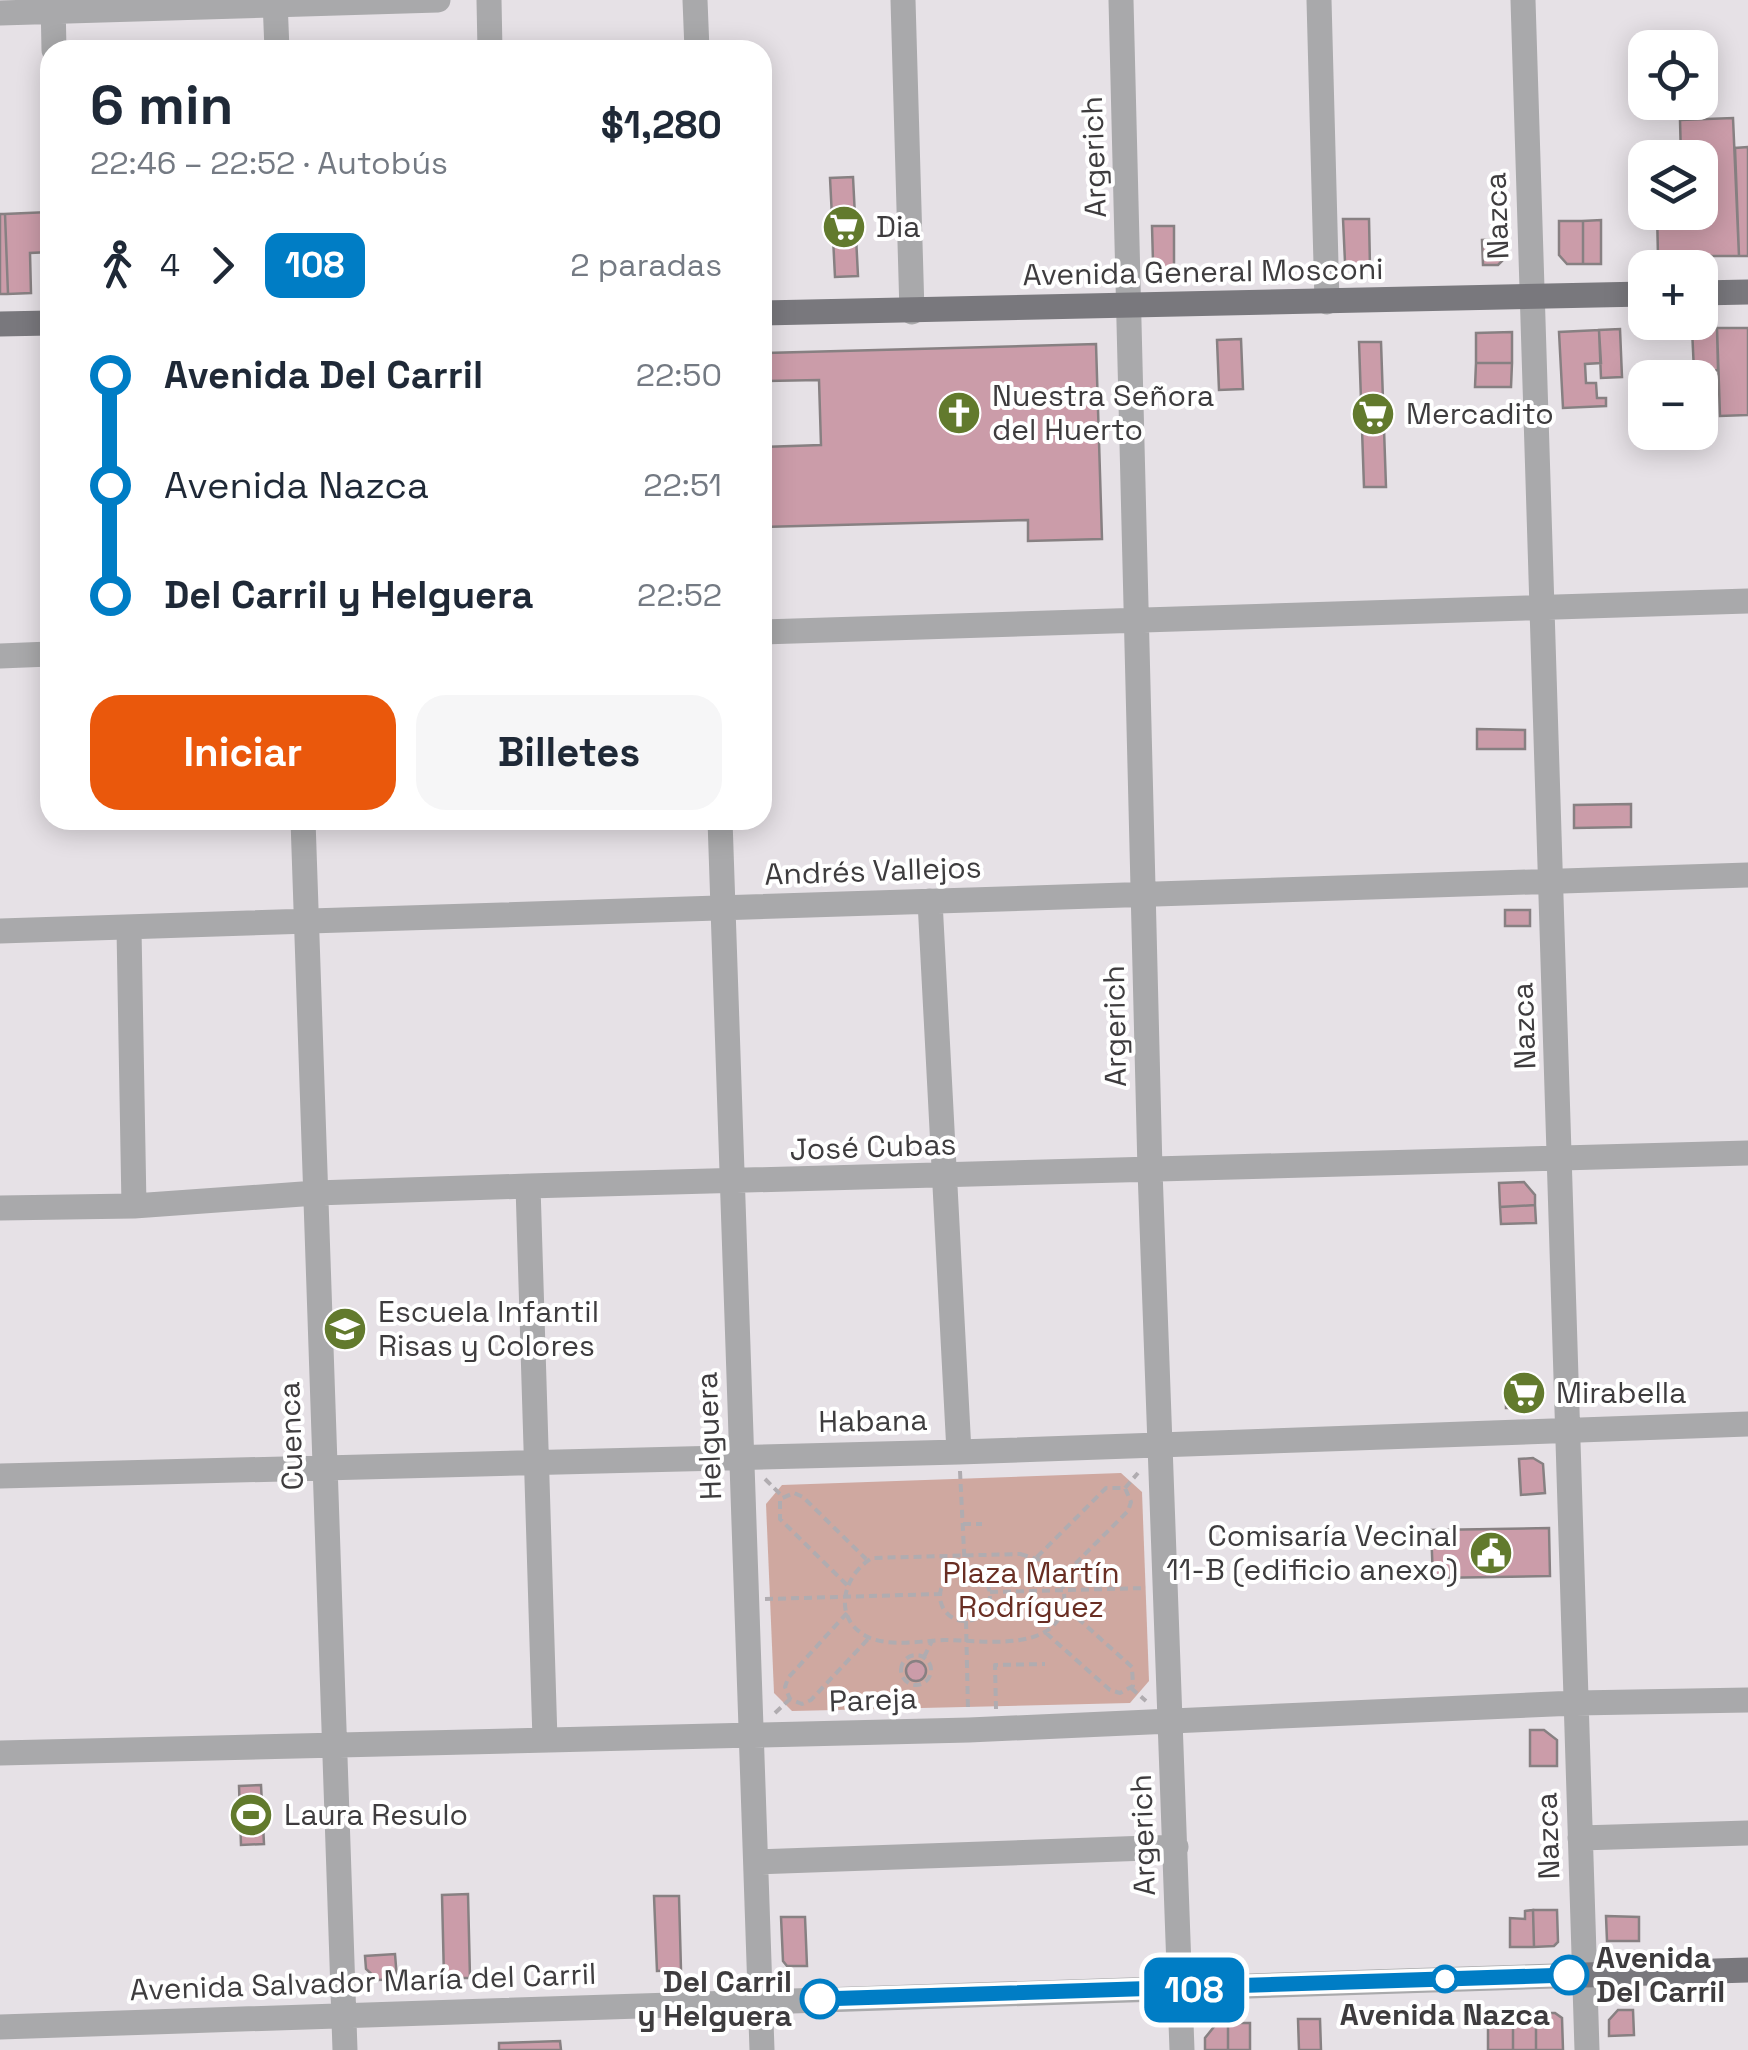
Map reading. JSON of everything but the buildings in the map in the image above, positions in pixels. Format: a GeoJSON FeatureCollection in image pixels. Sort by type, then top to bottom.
{"type":"FeatureCollection","features":[{"type":"Feature","properties":{"kind":"main road"},"geometry":{"type":"LineString","coordinates":[[1718,293],[1748,292]]}},
{"type":"Feature","properties":{"kind":"main road","name":"Avenida General Mosconi"},"geometry":{"type":"LineString","coordinates":[[772,313],[1628,294]]}},
{"type":"Feature","properties":{"kind":"main road"},"geometry":{"type":"LineString","coordinates":[[0,324],[40,323]]}},
{"type":"Feature","properties":{"kind":"main road","name":"Avenida Salvador María del Carril"},"geometry":{"type":"LineString","coordinates":[[1585,1975],[1748,1970]]}},
{"type":"Feature","properties":{"kind":"street"},"geometry":{"type":"LineString","coordinates":[[0,13],[53,6],[438,0]]}},
{"type":"Feature","properties":{"kind":"street"},"geometry":{"type":"LineString","coordinates":[[489,0],[490,40]]}},
{"type":"Feature","properties":{"kind":"street"},"geometry":{"type":"LineString","coordinates":[[696,0],[697,40]]}},
{"type":"Feature","properties":{"kind":"street"},"geometry":{"type":"LineString","coordinates":[[903,0],[912,312]]}},
{"type":"Feature","properties":{"kind":"street","name":"Argerich"},"geometry":{"type":"LineString","coordinates":[[1121,0],[1132,308],[1150,1170],[1164,1442],[1182,2050]]}},
{"type":"Feature","properties":{"kind":"street"},"geometry":{"type":"LineString","coordinates":[[1319,0],[1327,302]]}},
{"type":"Feature","properties":{"kind":"street","name":"Nazca"},"geometry":{"type":"LineString","coordinates":[[1524,0],[1539,608],[1562,1156],[1588,2050]]}},
{"type":"Feature","properties":{"kind":"street"},"geometry":{"type":"LineString","coordinates":[[275,2],[277,40]]}},
{"type":"Feature","properties":{"kind":"street"},"geometry":{"type":"LineString","coordinates":[[53,6],[54,40]]}},
{"type":"Feature","properties":{"kind":"street"},"geometry":{"type":"LineString","coordinates":[[772,632],[1748,602]]}},
{"type":"Feature","properties":{"kind":"street"},"geometry":{"type":"LineString","coordinates":[[0,656],[40,654]]}},
{"type":"Feature","properties":{"kind":"street","name":"Cuenca"},"geometry":{"type":"LineString","coordinates":[[303,830],[345,2050]]}},
{"type":"Feature","properties":{"kind":"street","name":"Helguera"},"geometry":{"type":"LineString","coordinates":[[720,830],[762,2050]]}},
{"type":"Feature","properties":{"kind":"street","name":"Andrés Vallejos"},"geometry":{"type":"LineString","coordinates":[[0,931],[1748,874]]}},
{"type":"Feature","properties":{"kind":"street"},"geometry":{"type":"LineString","coordinates":[[930,901],[958,1452]]}},
{"type":"Feature","properties":{"kind":"street"},"geometry":{"type":"LineString","coordinates":[[129,929],[134,1206]]}},
{"type":"Feature","properties":{"kind":"street","name":"José Cubas"},"geometry":{"type":"LineString","coordinates":[[0,1208],[134,1206],[316,1193],[528,1186],[1748,1154]]}},
{"type":"Feature","properties":{"kind":"street"},"geometry":{"type":"LineString","coordinates":[[528,1186],[540,1462],[545,1740]]}},
{"type":"Feature","properties":{"kind":"street","name":"Habana"},"geometry":{"type":"LineString","coordinates":[[0,1476],[958,1452],[1748,1424]]}},
{"type":"Feature","properties":{"kind":"street","name":"Pareja"},"geometry":{"type":"LineString","coordinates":[[0,1754],[969,1730],[1576,1703],[1748,1700]]}},
{"type":"Feature","properties":{"kind":"street"},"geometry":{"type":"LineString","coordinates":[[1580,1838],[1748,1834]]}},
{"type":"Feature","properties":{"kind":"street"},"geometry":{"type":"LineString","coordinates":[[757,1862],[1176,1846]]}},
{"type":"Feature","properties":{"kind":"street","name":"Avenida Salvador María del Carril"},"geometry":{"type":"LineString","coordinates":[[0,2028],[344,2013],[1180,1991],[1585,1975]]}},
{"type":"Feature","properties":{"kind":"path"},"geometry":{"type":"LineString","coordinates":[[958,1452],[966,1571]]}},
{"type":"Feature","properties":{"kind":"path"},"geometry":{"type":"LineString","coordinates":[[1037,1558],[1106,1488],[1116,1484],[1129,1492],[1128,1511],[1060,1579]]}},
{"type":"Feature","properties":{"kind":"path"},"geometry":{"type":"LineString","coordinates":[[847,1586],[780,1518],[780,1499],[789,1493],[804,1496],[868,1561]]}},
{"type":"Feature","properties":{"kind":"path"},"geometry":{"type":"LineString","coordinates":[[963,1524],[982,1524]]}},
{"type":"Feature","properties":{"kind":"path"},"geometry":{"type":"LineString","coordinates":[[964,1554],[1037,1558],[1060,1579],[1063,1606],[1046,1632],[1030,1639],[869,1638],[857,1629],[848,1613],[847,1586],[868,1561],[886,1556],[964,1554]]}},
{"type":"Feature","properties":{"kind":"path"},"geometry":{"type":"LineString","coordinates":[[966,1571],[983,1578],[990,1592],[982,1615],[966,1621],[950,1616],[940,1594],[946,1579],[966,1571]]}},
{"type":"Feature","properties":{"kind":"path"},"geometry":{"type":"LineString","coordinates":[[990,1592],[1166,1587]]}},
{"type":"Feature","properties":{"kind":"path"},"geometry":{"type":"LineString","coordinates":[[746,1600],[940,1594]]}},
{"type":"Feature","properties":{"kind":"path"},"geometry":{"type":"LineString","coordinates":[[1046,1632],[1110,1690],[1120,1693],[1134,1686],[1132,1667],[1063,1606]]}},
{"type":"Feature","properties":{"kind":"path"},"geometry":{"type":"LineString","coordinates":[[848,1613],[788,1678],[785,1687],[790,1699],[802,1704],[811,1700],[869,1638]]}},
{"type":"Feature","properties":{"kind":"path"},"geometry":{"type":"LineString","coordinates":[[966,1621],[969,1730]]}},
{"type":"Feature","properties":{"kind":"path"},"geometry":{"type":"LineString","coordinates":[[924,1657],[932,1640]]}},
{"type":"Feature","properties":{"kind":"path"},"geometry":{"type":"LineString","coordinates":[[924,1657],[930,1664],[929,1678],[922,1684],[908,1682],[902,1674],[905,1660],[924,1657]]}},
{"type":"Feature","properties":{"kind":"path"},"geometry":{"type":"LineString","coordinates":[[996,1729],[996,1665],[1045,1664]]}},
{"type":"Feature","properties":{"kind":"green space","name":"Plaza Martín Rodríguez"},"geometry":{"type":"Polygon","coordinates":[[[1121,1473],[1142,1492],[1149,1681],[1130,1703],[792,1711],[774,1693],[766,1504],[782,1485],[1121,1473]]]}},
{"type":"Feature","properties":{"kind":"bus line","name":"108"},"geometry":{"type":"LineString","coordinates":[[820,1999],[1180,1991],[1569,1975]]}},
{"type":"Feature","properties":{"kind":"place","name":"Dia"},"geometry":{"type":"Point","coordinates":[844,227]}},
{"type":"Feature","properties":{"kind":"place","name":"Nuestra Señora del Huerto"},"geometry":{"type":"Point","coordinates":[959,413]}},
{"type":"Feature","properties":{"kind":"place","name":"Mercadito"},"geometry":{"type":"Point","coordinates":[1373,414]}},
{"type":"Feature","properties":{"kind":"place","name":"Escuela Infantil Risas y Colores"},"geometry":{"type":"Point","coordinates":[345,1329]}},
{"type":"Feature","properties":{"kind":"place","name":"Mirabella"},"geometry":{"type":"Point","coordinates":[1524,1393]}},
{"type":"Feature","properties":{"kind":"place","name":"Comisaría Vecinal 11-B (edificio anexo)"},"geometry":{"type":"Point","coordinates":[1491,1553]}},
{"type":"Feature","properties":{"kind":"place","name":"Laura Resulo"},"geometry":{"type":"Point","coordinates":[251,1815]}},
{"type":"Feature","properties":{"kind":"place","name":"Avenida Del Carril"},"geometry":{"type":"Point","coordinates":[1569,1975]}},
{"type":"Feature","properties":{"kind":"place","name":"Avenida Nazca"},"geometry":{"type":"Point","coordinates":[1445,1979]}},
{"type":"Feature","properties":{"kind":"place","name":"Del Carril y Helguera"},"geometry":{"type":"Point","coordinates":[820,1999]}}]}
